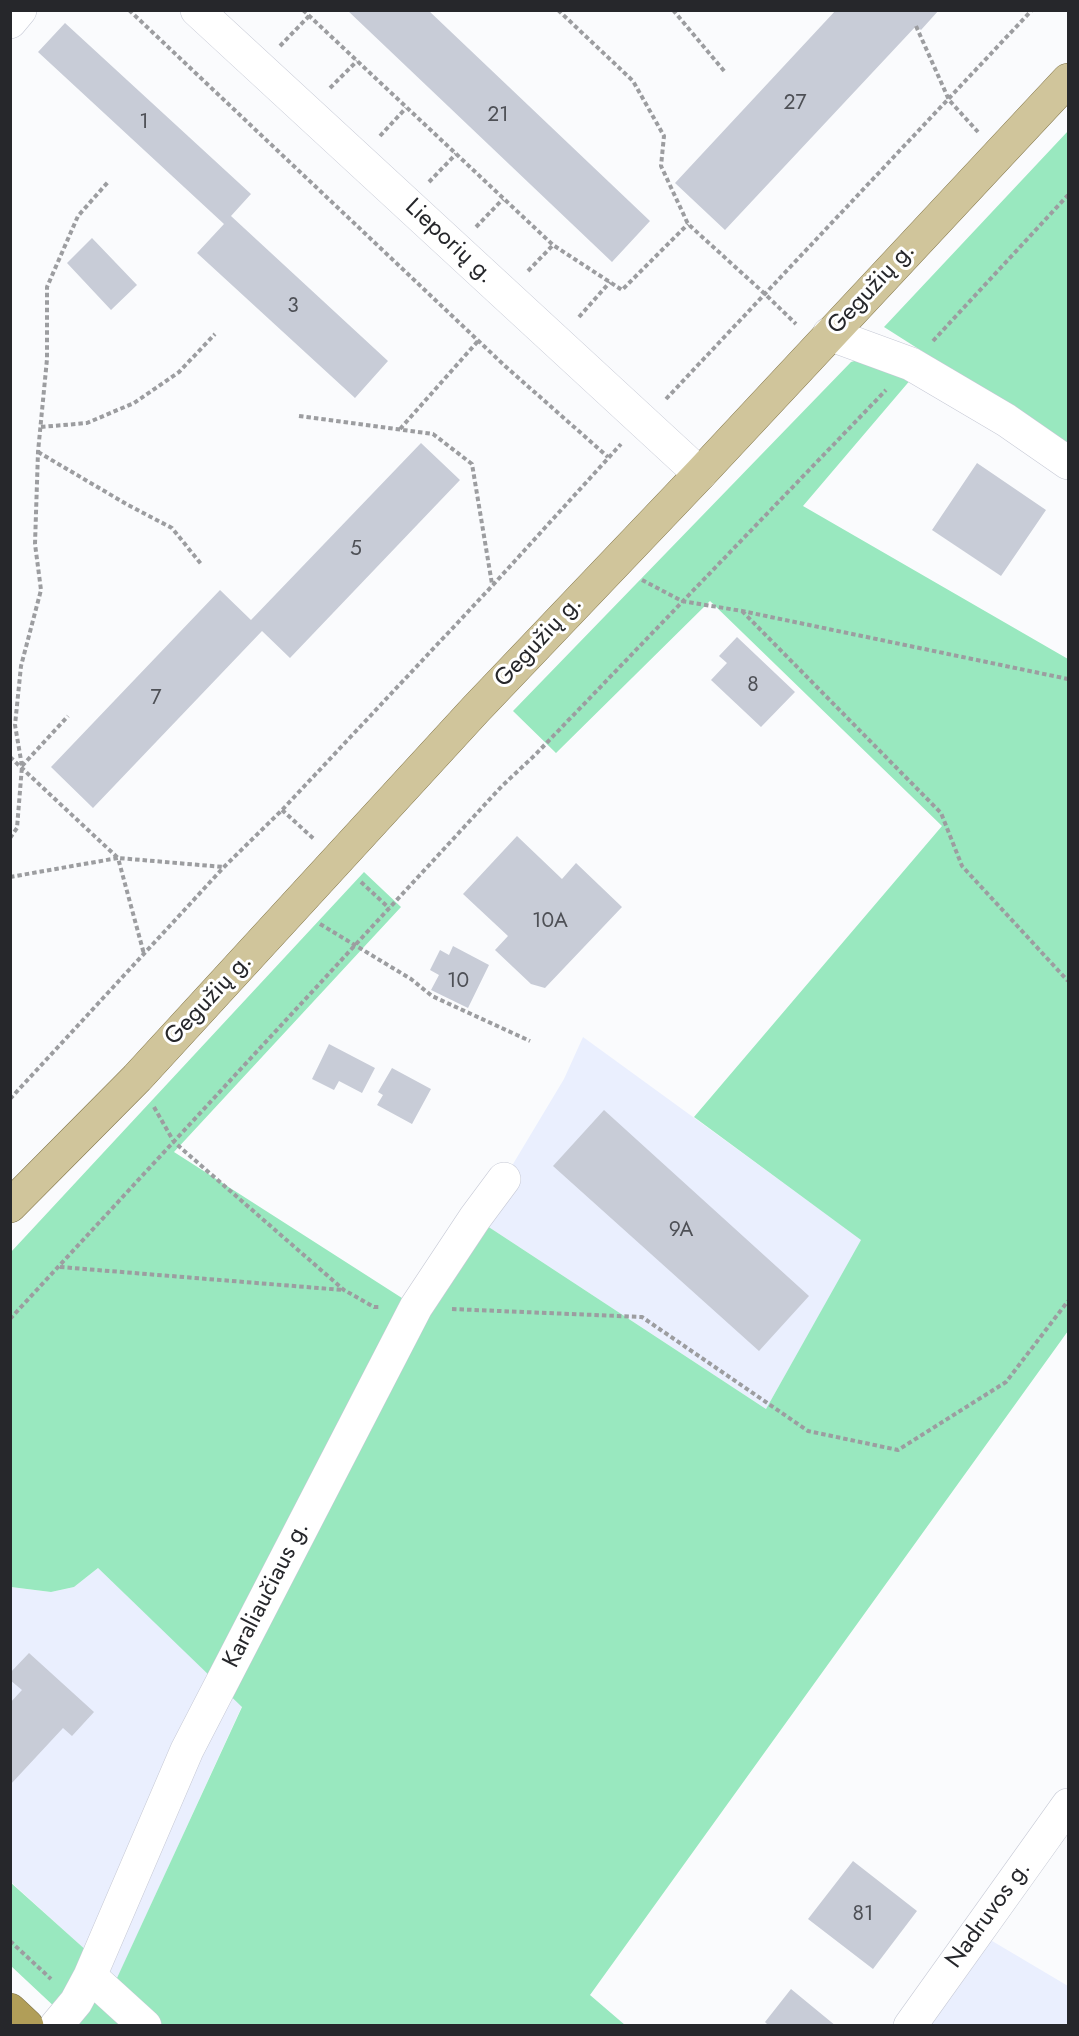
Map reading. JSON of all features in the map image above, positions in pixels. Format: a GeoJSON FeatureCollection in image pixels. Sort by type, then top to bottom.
{"type":"FeatureCollection","features":[{"type":"Feature","properties":{"kind":"highway"},"geometry":{"type":"LineString","coordinates":[[10,2010],[27,2025]]}},
{"type":"Feature","properties":{"kind":"main road","name":"Gegužių g."},"geometry":{"type":"LineString","coordinates":[[10,1206],[137,1078],[612,564],[700,474],[1068,80]]}},
{"type":"Feature","properties":{"kind":"street"},"geometry":{"type":"LineString","coordinates":[[10,22],[20,10]]}},
{"type":"Feature","properties":{"kind":"street","name":"Lieporių g."},"geometry":{"type":"LineString","coordinates":[[197,10],[700,474]]}},
{"type":"Feature","properties":{"kind":"street"},"geometry":{"type":"LineString","coordinates":[[823,340],[911,364],[1006,420],[1068,463]]}},
{"type":"Feature","properties":{"kind":"street","name":"Karaliaučiaus g."},"geometry":{"type":"LineString","coordinates":[[56,2025],[76,2002],[90,1976],[187,1750],[416,1307],[475,1218],[504,1179]]}},
{"type":"Feature","properties":{"kind":"street","name":"Nadruvos g."},"geometry":{"type":"LineString","coordinates":[[910,2025],[1068,1805]]}},
{"type":"Feature","properties":{"kind":"street"},"geometry":{"type":"LineString","coordinates":[[90,1976],[145,2025]]}},
{"type":"Feature","properties":{"kind":"path"},"geometry":{"type":"LineString","coordinates":[[129,10],[478,341],[608,457]]}},
{"type":"Feature","properties":{"kind":"path"},"geometry":{"type":"LineString","coordinates":[[303,10],[553,245],[622,290],[688,224]]}},
{"type":"Feature","properties":{"kind":"path"},"geometry":{"type":"LineString","coordinates":[[558,10],[633,81],[664,136],[662,166],[688,224],[765,294],[823,340]]}},
{"type":"Feature","properties":{"kind":"path"},"geometry":{"type":"LineString","coordinates":[[673,10],[726,72]]}},
{"type":"Feature","properties":{"kind":"path"},"geometry":{"type":"LineString","coordinates":[[10,1099],[224,867],[282,810],[492,585],[608,457],[645,421],[1032,10]]}},
{"type":"Feature","properties":{"kind":"path"},"geometry":{"type":"LineString","coordinates":[[260,68],[309,16]]}},
{"type":"Feature","properties":{"kind":"path"},"geometry":{"type":"LineString","coordinates":[[916,26],[949,100],[999,154]]}},
{"type":"Feature","properties":{"kind":"path"},"geometry":{"type":"LineString","coordinates":[[307,111],[357,61]]}},
{"type":"Feature","properties":{"kind":"path"},"geometry":{"type":"LineString","coordinates":[[10,838],[17,828],[22,766],[15,725],[21,666],[41,590],[35,544],[38,452],[47,360],[47,286],[78,216],[108,182]]}},
{"type":"Feature","properties":{"kind":"path"},"geometry":{"type":"LineString","coordinates":[[10,1319],[502,786],[536,755],[911,364],[1068,195]]}},
{"type":"Feature","properties":{"kind":"path"},"geometry":{"type":"LineString","coordinates":[[558,341],[610,282]]}},
{"type":"Feature","properties":{"kind":"path"},"geometry":{"type":"LineString","coordinates":[[41,427],[87,423],[134,403],[179,372],[215,334]]}},
{"type":"Feature","properties":{"kind":"path"},"geometry":{"type":"LineString","coordinates":[[400,429],[478,341]]}},
{"type":"Feature","properties":{"kind":"path"},"geometry":{"type":"LineString","coordinates":[[299,416],[433,434],[472,464],[492,585]]}},
{"type":"Feature","properties":{"kind":"path"},"geometry":{"type":"LineString","coordinates":[[38,452],[172,528],[201,564]]}},
{"type":"Feature","properties":{"kind":"path"},"geometry":{"type":"LineString","coordinates":[[612,564],[682,601],[742,611],[1068,679]]}},
{"type":"Feature","properties":{"kind":"path"},"geometry":{"type":"LineString","coordinates":[[742,611],[941,813],[962,866],[1068,981]]}},
{"type":"Feature","properties":{"kind":"path"},"geometry":{"type":"LineString","coordinates":[[22,766],[68,716]]}},
{"type":"Feature","properties":{"kind":"path"},"geometry":{"type":"LineString","coordinates":[[10,757],[118,858],[144,954]]}},
{"type":"Feature","properties":{"kind":"path"},"geometry":{"type":"LineString","coordinates":[[10,877],[118,858],[224,867]]}},
{"type":"Feature","properties":{"kind":"path"},"geometry":{"type":"LineString","coordinates":[[361,882],[389,908]]}},
{"type":"Feature","properties":{"kind":"path"},"geometry":{"type":"LineString","coordinates":[[295,907],[354,946],[411,979],[432,996],[530,1041]]}},
{"type":"Feature","properties":{"kind":"path"},"geometry":{"type":"LineString","coordinates":[[137,1078],[174,1142],[344,1290],[374,1307],[642,1317],[808,1431],[898,1450],[1006,1383],[1068,1302]]}},
{"type":"Feature","properties":{"kind":"path"},"geometry":{"type":"LineString","coordinates":[[60,1267],[344,1290]]}},
{"type":"Feature","properties":{"kind":"shaded area"},"geometry":{"type":"Polygon","coordinates":[[[583,1037],[862,1240],[766,1409],[475,1218],[504,1179],[564,1079],[583,1037]]]}},
{"type":"Feature","properties":{"kind":"shaded area"},"geometry":{"type":"Polygon","coordinates":[[[98,1568],[242,1706],[117,1979],[11,1882],[10,1587],[51,1592],[74,1587],[98,1568]]]}},
{"type":"Feature","properties":{"kind":"shaded area"},"geometry":{"type":"Polygon","coordinates":[[[977,1932],[1068,1986],[1068,2025],[910,2026],[977,1932]]]}},
{"type":"Feature","properties":{"kind":"green space"},"geometry":{"type":"Polygon","coordinates":[[[1068,131],[1068,444],[884,327],[1068,131]]]}},
{"type":"Feature","properties":{"kind":"green space"},"geometry":{"type":"Polygon","coordinates":[[[861,359],[912,378],[803,506],[1068,659],[1068,1331],[590,1995],[625,2025],[74,2025],[11,1966],[10,1882],[117,1978],[242,1707],[98,1568],[74,1587],[51,1592],[11,1587],[11,1252],[364,872],[401,907],[174,1152],[416,1307],[475,1218],[766,1409],[861,1240],[694,1117],[942,826],[710,601],[556,753],[513,711],[851,362],[861,359]]]}},
{"type":"Feature","properties":{"kind":"building"},"geometry":{"type":"Polygon","coordinates":[[[347,10],[428,10],[650,221],[612,262],[347,10]]]}},
{"type":"Feature","properties":{"kind":"building"},"geometry":{"type":"Polygon","coordinates":[[[836,10],[939,10],[921,30],[916,26],[725,230],[675,183],[836,10]]]}},
{"type":"Feature","properties":{"kind":"building"},"geometry":{"type":"Polygon","coordinates":[[[65,23],[251,194],[231,216],[388,361],[355,398],[197,253],[224,224],[38,52],[65,23]]]}},
{"type":"Feature","properties":{"kind":"building"},"geometry":{"type":"Polygon","coordinates":[[[92,238],[137,285],[111,310],[67,263],[92,238]]]}},
{"type":"Feature","properties":{"kind":"building"},"geometry":{"type":"Polygon","coordinates":[[[421,443],[460,480],[290,658],[262,631],[93,808],[51,767],[220,590],[251,620],[421,443]]]}},
{"type":"Feature","properties":{"kind":"building"},"geometry":{"type":"Polygon","coordinates":[[[977,463],[1046,510],[1001,576],[932,530],[977,463]]]}},
{"type":"Feature","properties":{"kind":"building"},"geometry":{"type":"Polygon","coordinates":[[[737,637],[795,692],[761,727],[711,680],[727,663],[719,656],[737,637]]]}},
{"type":"Feature","properties":{"kind":"building"},"geometry":{"type":"Polygon","coordinates":[[[517,836],[562,879],[576,863],[622,907],[545,988],[531,984],[495,950],[508,936],[463,894],[517,836]]]}},
{"type":"Feature","properties":{"kind":"building"},"geometry":{"type":"Polygon","coordinates":[[[453,946],[489,965],[468,1008],[431,990],[439,975],[430,970],[440,950],[449,955],[453,946]]]}},
{"type":"Feature","properties":{"kind":"building"},"geometry":{"type":"Polygon","coordinates":[[[329,1044],[375,1068],[362,1093],[339,1081],[334,1090],[312,1079],[329,1044]]]}},
{"type":"Feature","properties":{"kind":"building"},"geometry":{"type":"Polygon","coordinates":[[[392,1068],[431,1089],[412,1124],[377,1105],[383,1095],[378,1092],[392,1068]]]}},
{"type":"Feature","properties":{"kind":"building"},"geometry":{"type":"Polygon","coordinates":[[[604,1110],[809,1296],[759,1351],[553,1166],[604,1110]]]}},
{"type":"Feature","properties":{"kind":"building"},"geometry":{"type":"Polygon","coordinates":[[[29,1653],[94,1712],[72,1736],[63,1728],[10,1785],[10,1703],[22,1690],[10,1680],[10,1673],[29,1653]]]}},
{"type":"Feature","properties":{"kind":"building"},"geometry":{"type":"Polygon","coordinates":[[[853,1861],[917,1911],[873,1969],[808,1919],[853,1861]]]}},
{"type":"Feature","properties":{"kind":"building"},"geometry":{"type":"Polygon","coordinates":[[[791,1989],[836,2026],[769,2026],[765,2022],[791,1989]]]}}]}
